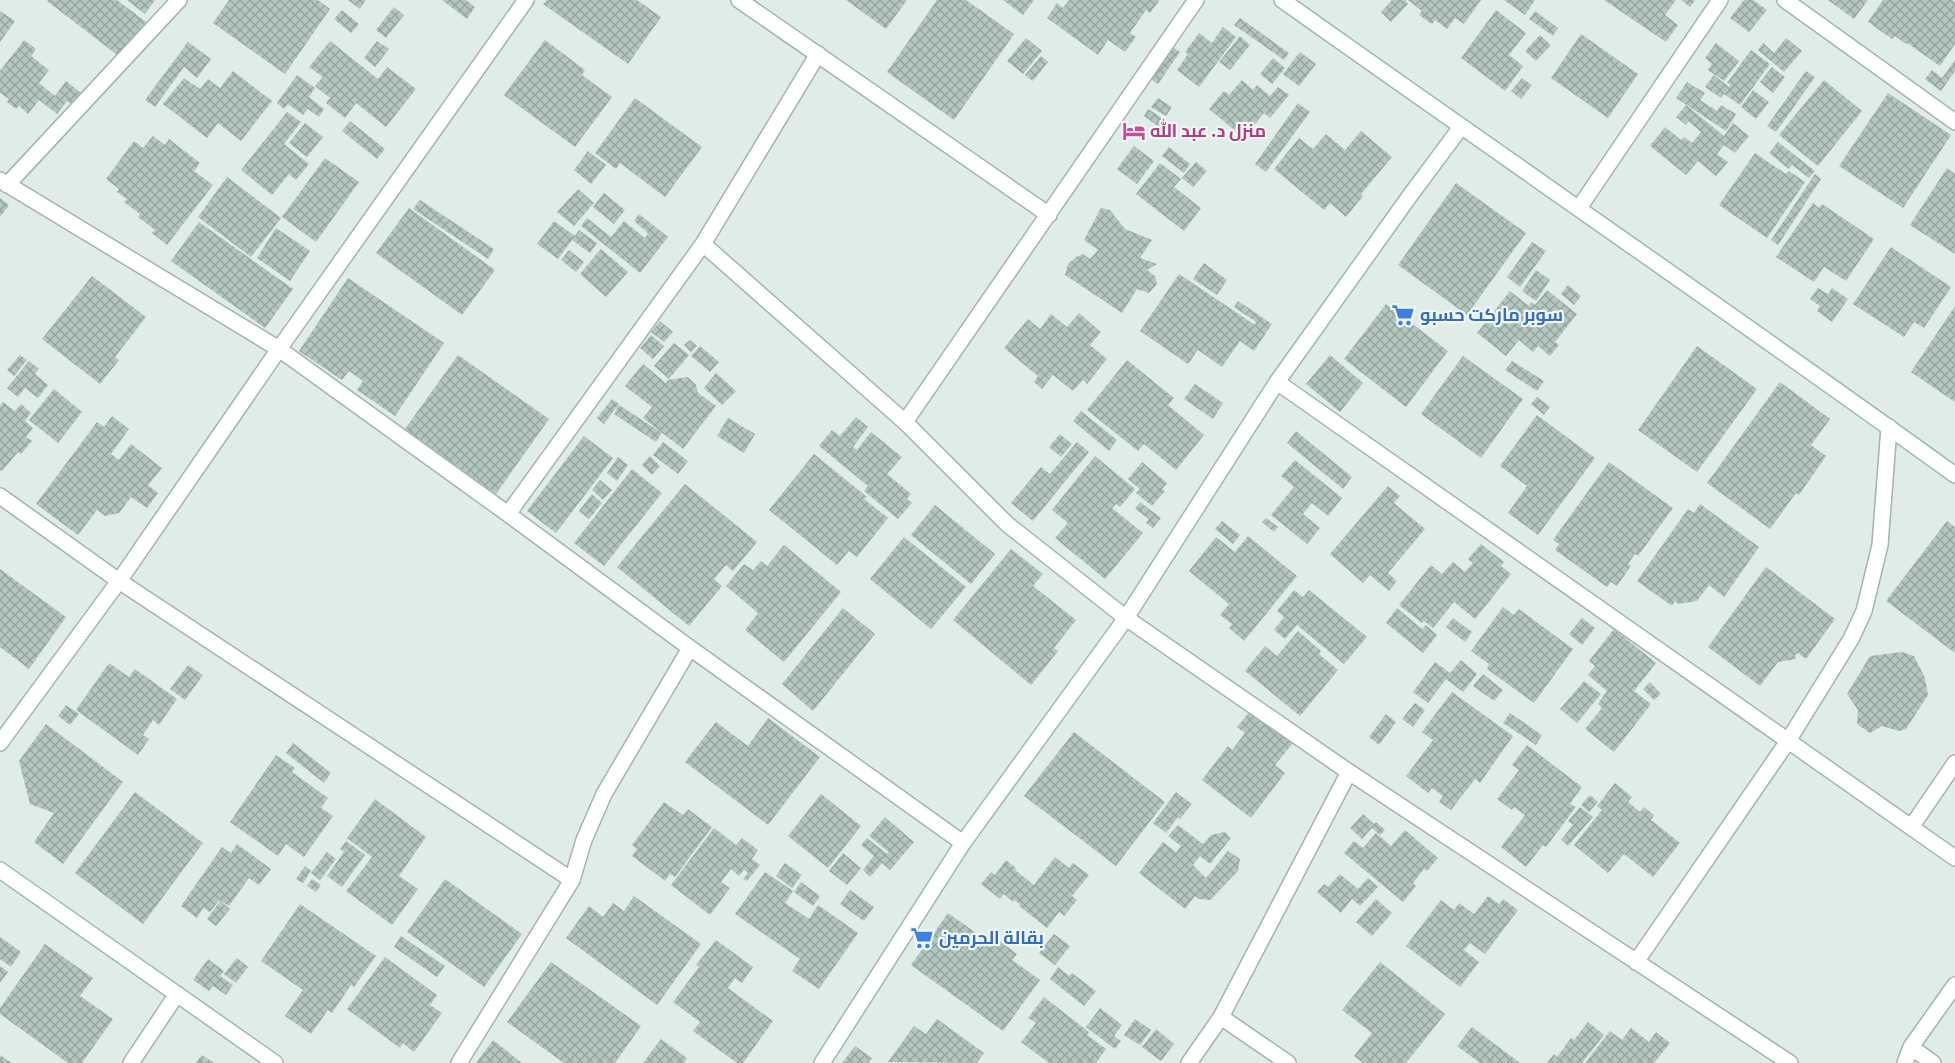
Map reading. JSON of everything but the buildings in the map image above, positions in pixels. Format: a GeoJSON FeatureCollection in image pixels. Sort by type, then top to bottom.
{"type":"FeatureCollection","features":[{"type":"Feature","properties":{"kind":"street"},"geometry":{"type":"LineString","coordinates":[[179,0],[4,182],[279,349],[962,843]]}},
{"type":"Feature","properties":{"kind":"street"},"geometry":{"type":"LineString","coordinates":[[0,743],[120,581],[279,349],[526,0]]}},
{"type":"Feature","properties":{"kind":"street"},"geometry":{"type":"LineString","coordinates":[[739,0],[1050,215]]}},
{"type":"Feature","properties":{"kind":"street"},"geometry":{"type":"LineString","coordinates":[[905,422],[1050,215],[1196,0]]}},
{"type":"Feature","properties":{"kind":"street"},"geometry":{"type":"LineString","coordinates":[[1282,0],[1955,475]]}},
{"type":"Feature","properties":{"kind":"street"},"geometry":{"type":"LineString","coordinates":[[1579,208],[1720,0]]}},
{"type":"Feature","properties":{"kind":"street"},"geometry":{"type":"LineString","coordinates":[[1785,0],[1955,122]]}},
{"type":"Feature","properties":{"kind":"street"},"geometry":{"type":"LineString","coordinates":[[508,514],[703,244],[818,54]]}},
{"type":"Feature","properties":{"kind":"street"},"geometry":{"type":"LineString","coordinates":[[827,1061],[962,843],[1126,618],[1277,382],[1461,127]]}},
{"type":"Feature","properties":{"kind":"street"},"geometry":{"type":"LineString","coordinates":[[703,244],[905,422],[1006,524],[1126,618],[1349,772],[1790,1063]]}},
{"type":"Feature","properties":{"kind":"street"},"geometry":{"type":"LineString","coordinates":[[1277,382],[1955,858]]}},
{"type":"Feature","properties":{"kind":"street"},"geometry":{"type":"LineString","coordinates":[[1636,962],[1788,741],[1851,639],[1864,611],[1880,545],[1889,427]]}},
{"type":"Feature","properties":{"kind":"street"},"geometry":{"type":"LineString","coordinates":[[0,496],[120,581],[572,880]]}},
{"type":"Feature","properties":{"kind":"street"},"geometry":{"type":"LineString","coordinates":[[458,1063],[572,880],[584,840],[604,794],[690,648]]}},
{"type":"Feature","properties":{"kind":"street"},"geometry":{"type":"LineString","coordinates":[[1912,826],[1955,763]]}},
{"type":"Feature","properties":{"kind":"street"},"geometry":{"type":"LineString","coordinates":[[1189,1063],[1221,1017],[1349,772]]}},
{"type":"Feature","properties":{"kind":"street"},"geometry":{"type":"LineString","coordinates":[[0,870],[275,1063]]}},
{"type":"Feature","properties":{"kind":"street"},"geometry":{"type":"LineString","coordinates":[[1905,1063],[1911,1047],[1955,985]]}},
{"type":"Feature","properties":{"kind":"street"},"geometry":{"type":"LineString","coordinates":[[132,1063],[177,994]]}},
{"type":"Feature","properties":{"kind":"street"},"geometry":{"type":"LineString","coordinates":[[1221,1017],[1288,1063]]}},
{"type":"Feature","properties":{"kind":"street"},"geometry":{"type":"LineString","coordinates":[[1911,1047],[1933,1063]]}},
{"type":"Feature","properties":{"kind":"place","name":"منزل د. عبد الله"},"geometry":{"type":"Point","coordinates":[1134,131]}},
{"type":"Feature","properties":{"kind":"place","name":"سوبر ماركت حسبو"},"geometry":{"type":"Point","coordinates":[1403,315]}},
{"type":"Feature","properties":{"kind":"place","name":"بقالة الحرمين"},"geometry":{"type":"Point","coordinates":[922,938]}}]}
